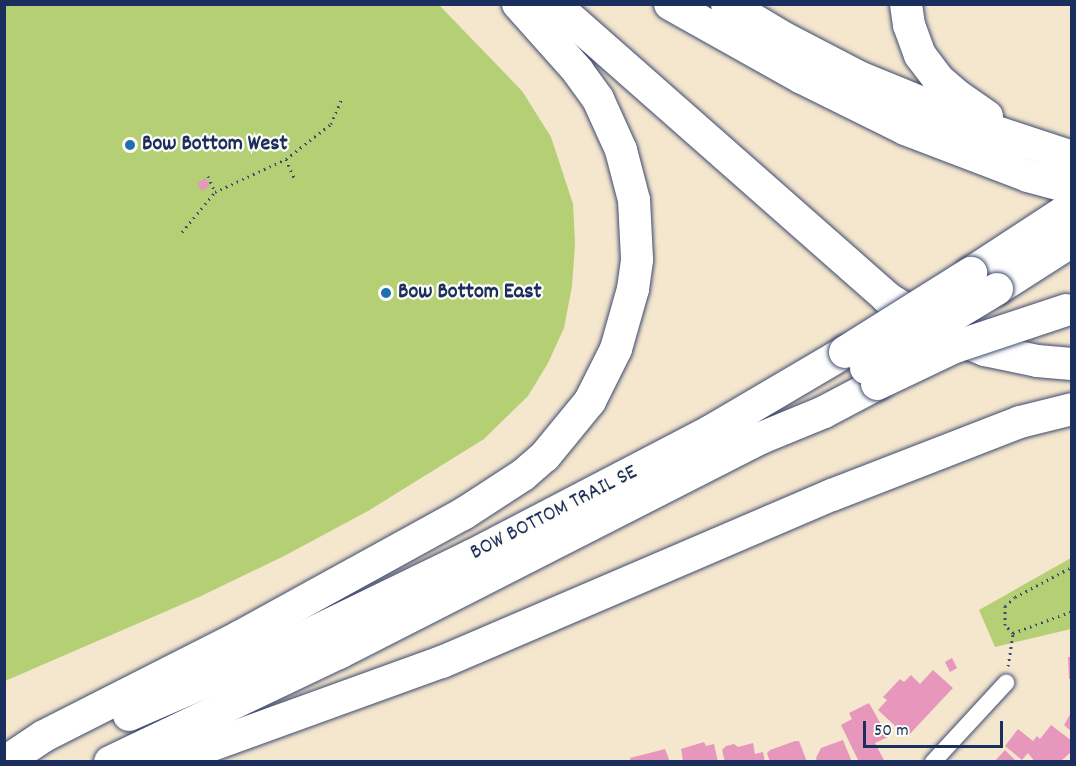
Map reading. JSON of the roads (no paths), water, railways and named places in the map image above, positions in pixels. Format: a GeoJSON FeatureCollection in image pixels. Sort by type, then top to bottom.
{"type":"FeatureCollection","features":[{"type":"Feature","properties":{"kind":"highway"},"geometry":{"type":"LineString","coordinates":[[6,762],[44,736],[239,637],[463,514],[523,475],[545,456],[590,401],[616,350],[629,309],[637,259],[634,200],[621,150],[598,99],[565,56],[518,4]]}},
{"type":"Feature","properties":{"kind":"highway"},"geometry":{"type":"LineString","coordinates":[[554,4],[887,298],[950,336],[985,350],[1037,361],[1071,364]]}},
{"type":"Feature","properties":{"kind":"highway"},"geometry":{"type":"LineString","coordinates":[[670,4],[802,78],[904,129],[1028,176],[1071,188]]}},
{"type":"Feature","properties":{"kind":"highway"},"geometry":{"type":"LineString","coordinates":[[727,4],[784,38],[859,77],[981,127],[1071,157]]}},
{"type":"Feature","properties":{"kind":"highway"},"geometry":{"type":"LineString","coordinates":[[906,4],[909,25],[920,55],[938,79],[970,105],[1026,141]]}},
{"type":"Feature","properties":{"kind":"highway"},"geometry":{"type":"LineString","coordinates":[[1024,237],[1071,200]]}},
{"type":"Feature","properties":{"kind":"highway","name":"BOW BOTTOM TRAIL SE"},"geometry":{"type":"LineString","coordinates":[[110,762],[339,652],[761,438],[781,420],[863,368],[971,273],[1071,207]]}},
{"type":"Feature","properties":{"kind":"highway"},"geometry":{"type":"LineString","coordinates":[[863,368],[997,289],[1066,245]]}},
{"type":"Feature","properties":{"kind":"highway","name":"BOW BOTTOM TRAIL SE"},"geometry":{"type":"LineString","coordinates":[[6,762],[56,747],[255,660],[471,556],[711,431],[863,368],[955,347],[1069,309]]}},
{"type":"Feature","properties":{"kind":"highway"},"geometry":{"type":"LineString","coordinates":[[165,762],[442,662],[832,495],[1020,422],[1071,409]]}},
{"type":"Feature","properties":{"kind":"street"},"geometry":{"type":"LineString","coordinates":[[933,762],[1006,683]]}},
{"type":"Feature","properties":{"kind":"place","name":"Bow Bottom West"},"geometry":{"type":"Point","coordinates":[130,145]}},
{"type":"Feature","properties":{"kind":"place","name":"Bow Bottom East"},"geometry":{"type":"Point","coordinates":[386,293]}}]}
